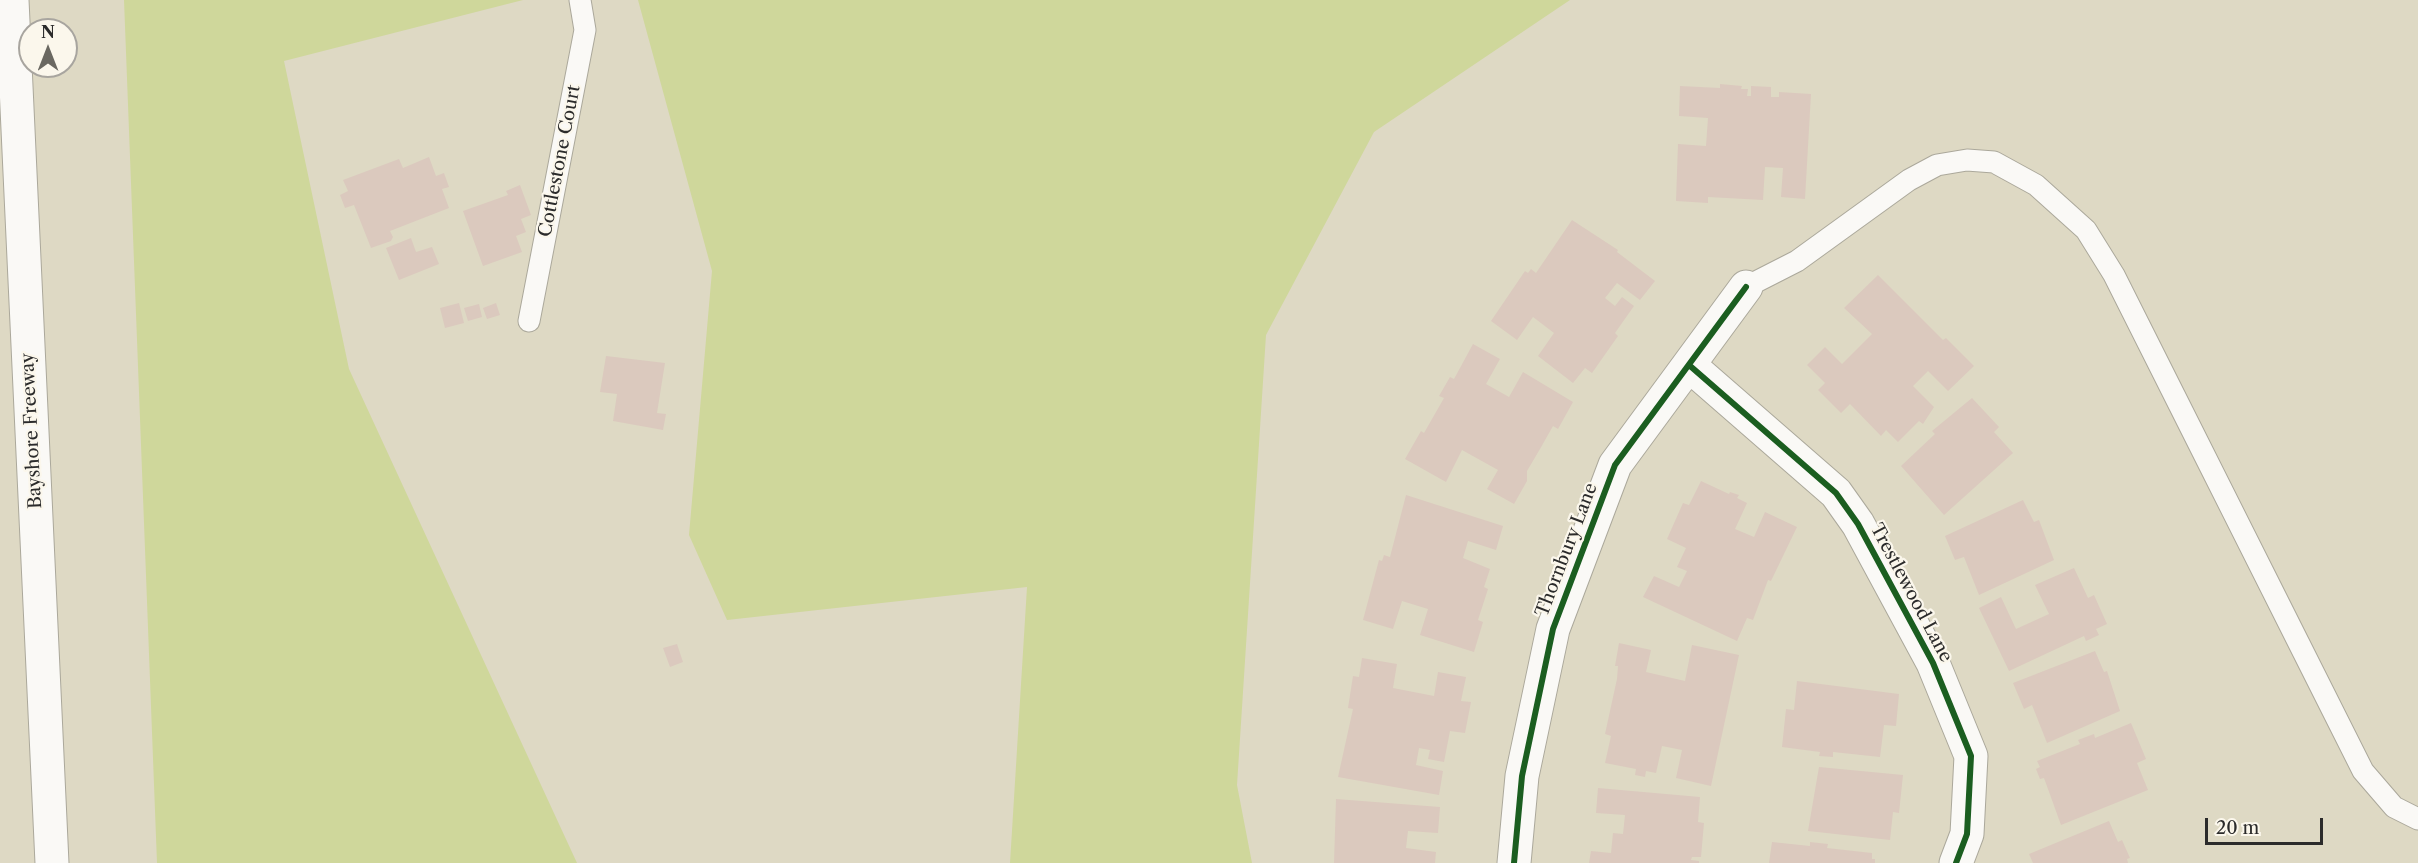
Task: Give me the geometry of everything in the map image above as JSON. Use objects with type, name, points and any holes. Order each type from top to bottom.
[{"type":"main road","name":"Bayshore Freeway","points":[[12,0],[52,863]]},
{"type":"main road","name":"Thornbury Lane","points":[[1514,863],[1522,776],[1553,629],[1615,465],[1746,287]]},
{"type":"main road","name":"Trestlewood Lane","points":[[1689,365],[1836,494],[1858,524],[1927,653],[1971,756],[1967,834],[1956,863]]},
{"type":"lane","name":"Cottlestone Court","points":[[529,321],[585,30],[580,0]]},
{"type":"lane","points":[[1746,287],[1797,261],[1908,180],[1937,165],[1967,160],[1994,162],[2036,185],[2086,230],[2114,275],[2363,771],[2394,807],[2418,819]]},
{"type":"green space","points":[[124,0],[523,0],[284,61],[349,369],[577,863],[157,863]]},
{"type":"green space","points":[[638,0],[1570,0],[1374,132],[1266,335],[1237,785],[1252,863],[1010,863],[1027,587],[727,620],[689,535],[712,271]]},
{"type":"building","points":[[1720,84],[1742,86],[1741,89],[1748,89],[1747,96],[1751,96],[1751,86],[1771,87],[1771,97],[1779,97],[1779,92],[1811,94],[1805,199],[1781,197],[1783,168],[1765,167],[1763,200],[1708,197],[1708,203],[1676,201],[1678,144],[1706,146],[1708,118],[1679,116],[1680,86],[1720,88]]},
{"type":"building","points":[[429,157],[436,176],[444,173],[449,187],[442,189],[449,208],[390,231],[393,237],[391,241],[371,248],[354,205],[345,208],[340,195],[348,191],[343,180],[399,159],[403,168]]},
{"type":"building","points":[[520,185],[531,215],[521,219],[526,232],[516,236],[522,252],[483,266],[463,211],[508,195],[506,191]]},
{"type":"building","points":[[1572,220],[1618,250],[1617,252],[1655,281],[1640,300],[1617,283],[1605,298],[1615,306],[1622,297],[1634,306],[1615,333],[1618,336],[1592,373],[1585,368],[1573,383],[1538,356],[1554,333],[1533,317],[1517,340],[1491,321],[1525,271],[1528,273],[1531,269],[1536,273]]},
{"type":"building","points":[[411,238],[416,252],[432,247],[439,264],[399,280],[386,248]]},
{"type":"building","points":[[1878,275],[1943,340],[1946,338],[1974,366],[1948,391],[1928,371],[1913,386],[1934,407],[1923,424],[1919,421],[1898,442],[1886,430],[1881,436],[1850,404],[1841,413],[1818,390],[1825,383],[1807,365],[1825,347],[1842,364],[1872,334],[1844,308]]},
{"type":"building","points":[[459,303],[464,323],[445,328],[440,308]]},
{"type":"building","points":[[496,303],[500,315],[487,319],[483,308]]},
{"type":"building","points":[[479,304],[482,317],[468,321],[464,308]]},
{"type":"building","points":[[1473,344],[1500,359],[1486,384],[1509,397],[1523,372],[1573,402],[1558,429],[1553,426],[1527,471],[1527,481],[1514,504],[1487,489],[1498,470],[1462,450],[1446,482],[1405,459],[1421,431],[1424,433],[1444,398],[1439,396],[1450,377],[1454,379]]},
{"type":"building","points":[[606,356],[665,363],[657,413],[666,414],[663,430],[613,421],[617,394],[600,392]]},
{"type":"building","points":[[1972,398],[1999,427],[1994,432],[2013,453],[1944,515],[1901,466],[1935,434],[1932,431]]},
{"type":"building","points":[[1701,481],[1729,494],[1730,492],[1739,495],[1737,498],[1747,503],[1735,529],[1754,537],[1765,512],[1797,527],[1771,581],[1768,580],[1753,620],[1747,618],[1737,641],[1643,597],[1654,576],[1679,587],[1687,571],[1677,567],[1686,548],[1667,539],[1683,503],[1689,505]]},
{"type":"building","points":[[1406,495],[1503,526],[1496,550],[1468,541],[1463,558],[1490,569],[1484,587],[1488,589],[1478,620],[1483,622],[1474,652],[1420,635],[1428,609],[1402,601],[1393,629],[1363,620],[1379,560],[1382,561],[1384,555],[1390,557]]},
{"type":"building","points":[[2023,500],[2034,522],[2039,520],[2054,560],[1979,595],[1964,557],[1955,560],[1945,536]]},
{"type":"building","points":[[2074,568],[2088,598],[2094,595],[2107,624],[2096,629],[2099,635],[2086,641],[2084,636],[2009,671],[1979,608],[2001,597],[2016,629],[2049,614],[2035,585]]},
{"type":"building","points":[[1619,643],[1651,650],[1646,672],[1685,681],[1692,645],[1739,655],[1711,786],[1676,778],[1682,750],[1662,746],[1656,773],[1646,771],[1645,777],[1635,775],[1636,769],[1605,763],[1611,736],[1605,734],[1617,679],[1618,666],[1615,666]]},
{"type":"building","points":[[677,644],[683,662],[670,667],[663,648]]},
{"type":"building","points":[[2095,651],[2104,672],[2107,671],[2120,711],[2047,743],[2032,705],[2024,709],[2013,683]]},
{"type":"building","points":[[1362,658],[1397,664],[1393,688],[1434,696],[1438,672],[1466,677],[1461,701],[1471,702],[1465,733],[1450,731],[1444,762],[1428,759],[1430,750],[1419,748],[1416,765],[1443,771],[1439,795],[1338,777],[1353,709],[1348,708],[1353,676],[1359,677]]},
{"type":"building","points":[[1797,681],[1899,694],[1896,726],[1884,725],[1880,757],[1833,752],[1833,757],[1819,756],[1820,752],[1782,747],[1786,709],[1794,710]]},
{"type":"building","points":[[2131,723],[2146,759],[2137,763],[2148,790],[2061,825],[2044,778],[2040,779],[2036,769],[2040,767],[2037,761],[2080,744],[2078,740],[2094,734],[2095,738]]},
{"type":"building","points":[[1819,767],[1903,775],[1899,813],[1893,812],[1890,840],[1808,831]]},
{"type":"building","points":[[1598,788],[1700,797],[1698,822],[1704,823],[1701,857],[1692,857],[1691,860],[1699,861],[1699,863],[1589,863],[1591,851],[1611,853],[1613,833],[1623,834],[1625,815],[1596,813]]},
{"type":"building","points":[[1336,799],[1440,807],[1438,833],[1408,831],[1406,848],[1436,852],[1435,863],[1334,863]]},
{"type":"building","points":[[2109,821],[2118,842],[2122,840],[2130,858],[2127,859],[2128,863],[2033,863],[2029,854]]},
{"type":"building","points":[[1772,842],[1810,846],[1810,842],[1828,844],[1827,848],[1872,853],[1875,863],[1769,863]]},
{"type":"cycle path","points":[[1514,863],[1522,776],[1553,629],[1615,465],[1746,287]]},
{"type":"cycle path","points":[[1689,365],[1836,493],[1858,524],[1933,663],[1971,756],[1967,834],[1956,863]]}]
